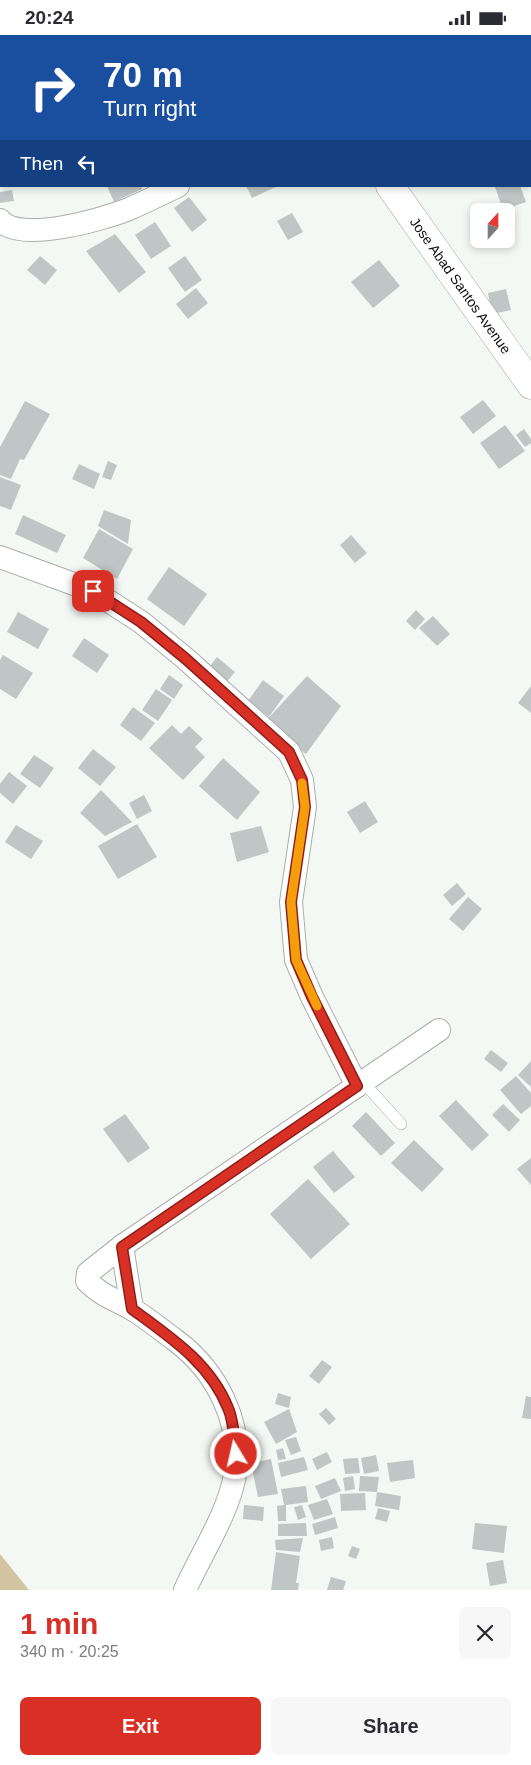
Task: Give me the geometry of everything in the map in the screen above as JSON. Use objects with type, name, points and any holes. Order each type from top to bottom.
[{"type":"highway","name":"Jose Abad Santos Avenue","points":[[391,187],[531,385]]},
{"type":"street","points":[[0,221],[15,229],[66,227],[127,209],[176,187]]},
{"type":"street","points":[[0,557],[93,591],[141,622],[186,659],[289,752],[302,780],[305,807],[291,902],[296,960],[312,997],[360,1084]]},
{"type":"street","points":[[185,1590],[224,1506],[235,1476],[236,1454],[229,1409],[213,1379],[184,1347],[132,1309],[96,1290],[88,1281],[88,1273],[93,1267],[439,1030]]},
{"type":"street","points":[[122,1247],[132,1309]]},
{"type":"lane","points":[[360,1084],[401,1124]]},
{"type":"shaded area","points":[[0,1554],[29,1590],[0,1590]]},
{"type":"building","points":[[107,187],[141,187],[142,189],[114,202]]},
{"type":"building","points":[[246,187],[276,187],[252,198]]},
{"type":"building","points":[[495,187],[520,187],[526,202],[515,206],[515,203],[501,203]]},
{"type":"building","points":[[12,190],[14,201],[0,203],[0,192]]},
{"type":"building","points":[[189,197],[207,220],[192,232],[174,208]]},
{"type":"building","points":[[292,213],[303,232],[288,240],[277,221]]},
{"type":"building","points":[[155,222],[171,246],[151,259],[135,235]]},
{"type":"building","points":[[115,234],[146,272],[119,293],[86,251]]},
{"type":"building","points":[[40,256],[57,270],[45,285],[27,270]]},
{"type":"building","points":[[185,256],[202,280],[185,292],[168,268]]},
{"type":"building","points":[[379,260],[400,286],[373,308],[351,282]]},
{"type":"building","points":[[196,288],[208,303],[188,319],[176,304]]},
{"type":"building","points":[[506,289],[511,310],[492,314],[488,293]]},
{"type":"building","points":[[483,400],[496,416],[473,434],[460,417]]},
{"type":"building","points":[[25,401],[50,414],[24,460],[20,459],[11,479],[0,475],[0,447]]},
{"type":"building","points":[[505,425],[525,451],[499,469],[480,443]]},
{"type":"building","points":[[524,429],[531,439],[531,443],[525,447],[516,435]]},
{"type":"building","points":[[108,461],[117,465],[111,480],[102,477]]},
{"type":"building","points":[[79,464],[100,474],[94,489],[72,479]]},
{"type":"building","points":[[0,477],[21,485],[11,510],[0,506]]},
{"type":"building","points":[[104,510],[131,520],[128,544],[98,526]]},
{"type":"building","points":[[23,515],[66,535],[57,553],[15,534]]},
{"type":"building","points":[[99,529],[133,549],[117,579],[83,558]]},
{"type":"building","points":[[351,535],[367,553],[355,563],[340,545]]},
{"type":"building","points":[[169,567],[207,594],[184,626],[147,599]]},
{"type":"building","points":[[416,610],[425,619],[415,630],[406,621]]},
{"type":"building","points":[[18,612],[49,629],[38,649],[7,632]]},
{"type":"building","points":[[433,616],[450,634],[437,646],[419,628]]},
{"type":"building","points":[[84,638],[109,655],[97,673],[72,656]]},
{"type":"building","points":[[3,655],[33,673],[16,699],[0,689],[0,660]]},
{"type":"building","points":[[217,657],[235,672],[224,685],[206,671]]},
{"type":"building","points":[[169,675],[183,685],[174,699],[160,689]]},
{"type":"building","points":[[307,676],[341,706],[306,754],[264,723]]},
{"type":"building","points":[[263,680],[284,696],[269,717],[248,701]]},
{"type":"building","points":[[531,686],[531,713],[518,703]]},
{"type":"building","points":[[156,689],[172,700],[158,721],[142,710]]},
{"type":"building","points":[[133,707],[155,723],[141,741],[120,725]]},
{"type":"building","points":[[172,725],[181,734],[189,726],[203,739],[195,747],[205,757],[183,780],[149,748]]},
{"type":"building","points":[[93,749],[116,767],[100,786],[78,768]]},
{"type":"building","points":[[34,755],[54,768],[40,788],[20,774]]},
{"type":"building","points":[[223,758],[260,792],[237,820],[199,786]]},
{"type":"building","points":[[9,772],[27,786],[13,804],[0,793],[0,784]]},
{"type":"building","points":[[101,790],[132,822],[105,836],[80,813]]},
{"type":"building","points":[[144,795],[152,811],[137,819],[129,803]]},
{"type":"building","points":[[365,801],[378,822],[360,833],[347,812]]},
{"type":"building","points":[[137,824],[157,857],[118,879],[98,846]]},
{"type":"building","points":[[16,825],[43,841],[31,859],[5,842]]},
{"type":"building","points":[[261,826],[269,852],[237,862],[230,833]]},
{"type":"building","points":[[457,883],[466,894],[452,906],[443,895]]},
{"type":"building","points":[[468,897],[482,909],[463,931],[449,919]]},
{"type":"building","points":[[491,1050],[508,1063],[501,1072],[484,1059]]},
{"type":"building","points":[[531,1061],[531,1087],[518,1075]]},
{"type":"building","points":[[516,1076],[531,1093],[531,1106],[521,1114],[500,1090]]},
{"type":"building","points":[[456,1100],[489,1135],[472,1151],[439,1116]]},
{"type":"building","points":[[503,1104],[520,1120],[509,1132],[492,1115]]},
{"type":"building","points":[[366,1112],[395,1143],[381,1156],[352,1126]]},
{"type":"building","points":[[125,1114],[150,1148],[128,1163],[103,1129]]},
{"type":"building","points":[[414,1140],[444,1169],[422,1192],[391,1163]]},
{"type":"building","points":[[333,1151],[355,1177],[334,1193],[313,1167]]},
{"type":"building","points":[[531,1158],[531,1185],[517,1169]]},
{"type":"building","points":[[308,1179],[350,1224],[311,1259],[270,1214]]},
{"type":"building","points":[[322,1360],[332,1367],[319,1384],[309,1376]]},
{"type":"building","points":[[278,1393],[291,1397],[289,1408],[275,1404]]},
{"type":"building","points":[[526,1396],[531,1397],[531,1419],[522,1418]]},
{"type":"building","points":[[326,1408],[336,1419],[329,1425],[319,1414]]},
{"type":"building","points":[[289,1409],[297,1432],[276,1444],[264,1422]]},
{"type":"building","points":[[296,1437],[301,1451],[291,1455],[285,1440]]},
{"type":"building","points":[[283,1448],[286,1459],[278,1460],[276,1450]]},
{"type":"building","points":[[327,1452],[332,1462],[317,1470],[312,1459]]},
{"type":"building","points":[[376,1455],[379,1471],[364,1474],[361,1458]]},
{"type":"building","points":[[304,1457],[308,1470],[281,1477],[278,1463]]},
{"type":"building","points":[[358,1458],[360,1473],[345,1474],[343,1459]]},
{"type":"building","points":[[271,1459],[278,1494],[258,1497],[251,1463]]},
{"type":"building","points":[[413,1460],[415,1478],[390,1482],[387,1463]]},
{"type":"building","points":[[353,1476],[355,1489],[345,1491],[343,1478]]},
{"type":"building","points":[[360,1476],[379,1477],[377,1492],[359,1491]]},
{"type":"building","points":[[335,1478],[341,1491],[321,1499],[315,1486]]},
{"type":"building","points":[[306,1486],[308,1502],[286,1505],[286,1521],[278,1521],[277,1506],[284,1505],[281,1489]]},
{"type":"building","points":[[377,1492],[401,1496],[399,1510],[375,1506]]},
{"type":"building","points":[[365,1493],[366,1510],[341,1511],[340,1494]]},
{"type":"building","points":[[327,1499],[333,1514],[314,1520],[308,1505]]},
{"type":"building","points":[[244,1505],[264,1507],[263,1521],[243,1519]]},
{"type":"building","points":[[302,1505],[306,1517],[298,1520],[294,1507]]},
{"type":"building","points":[[378,1508],[390,1511],[387,1522],[375,1519]]},
{"type":"building","points":[[335,1517],[338,1528],[315,1535],[312,1524]]},
{"type":"building","points":[[306,1523],[307,1536],[278,1536],[278,1524]]},
{"type":"building","points":[[475,1523],[507,1526],[504,1553],[472,1549]]},
{"type":"building","points":[[332,1537],[334,1548],[321,1551],[319,1540]]},
{"type":"building","points":[[303,1538],[300,1552],[276,1550],[275,1540]]},
{"type":"building","points":[[352,1546],[360,1549],[356,1559],[348,1556]]},
{"type":"building","points":[[276,1552],[300,1556],[296,1583],[299,1583],[298,1590],[271,1590]]},
{"type":"building","points":[[503,1560],[507,1583],[490,1586],[486,1563]]},
{"type":"building","points":[[331,1577],[346,1581],[343,1590],[327,1590]]},
{"type":"slow traffic","points":[[302,783],[305,807],[291,902],[296,960],[317,1006]]},
{"type":"route","points":[[93,591],[141,622],[186,659],[289,752],[302,780],[305,807],[291,902],[296,960],[312,997],[357,1086],[122,1247],[132,1309],[184,1347],[213,1379],[229,1409],[236,1454]]}]
